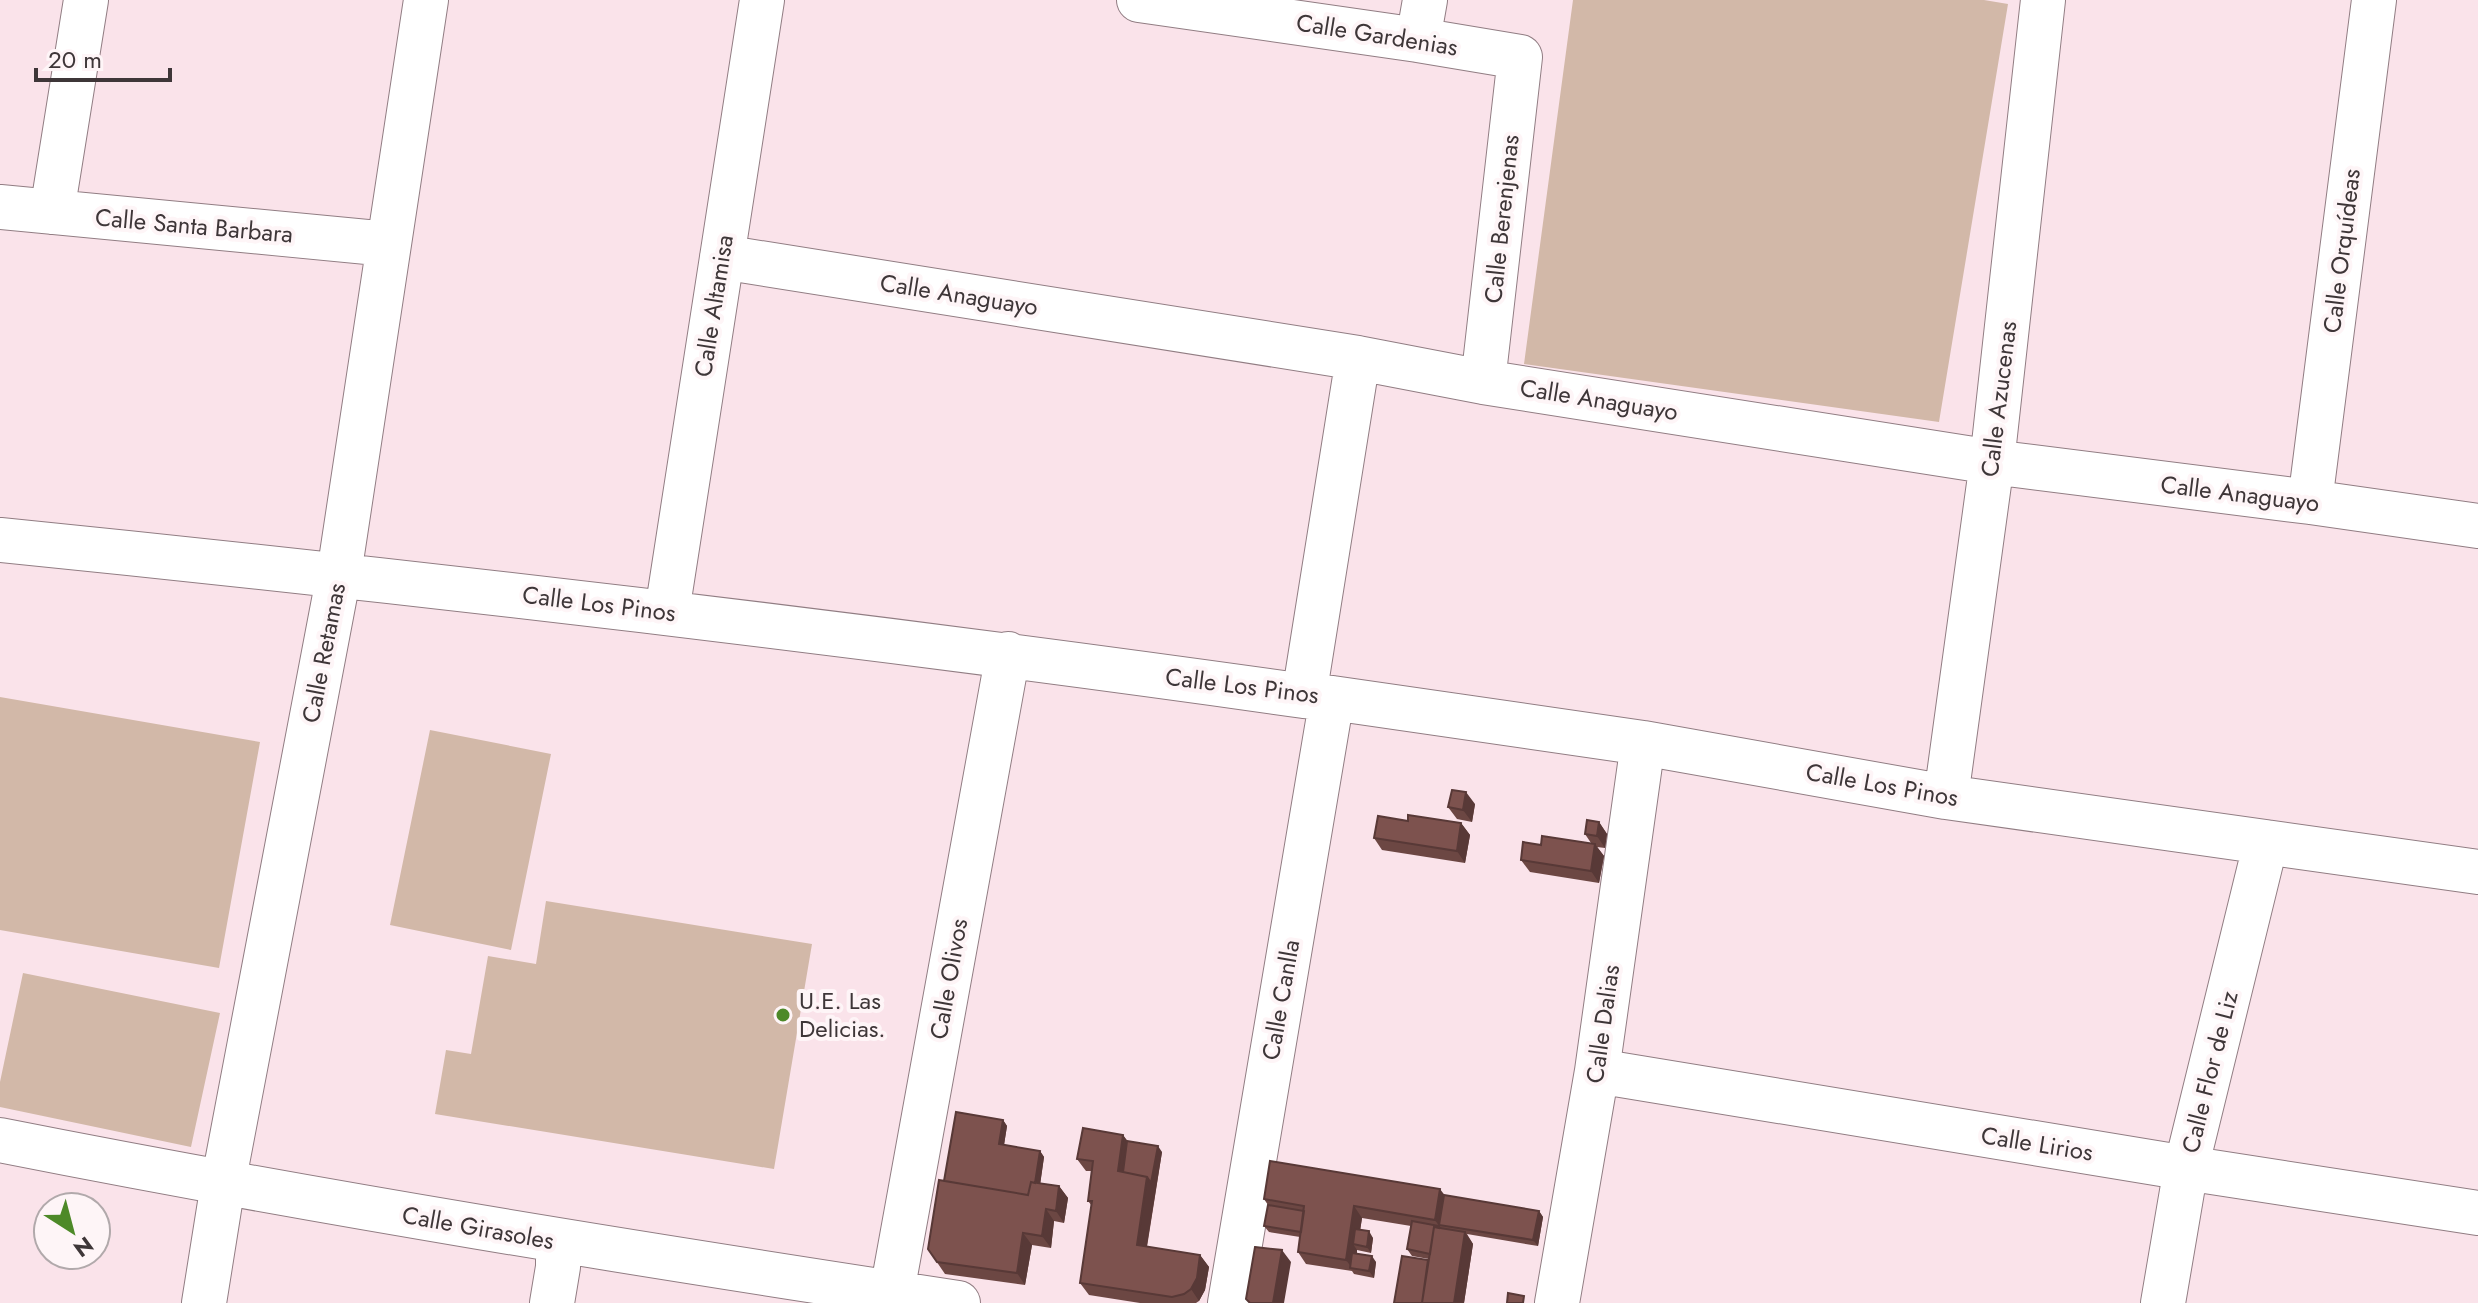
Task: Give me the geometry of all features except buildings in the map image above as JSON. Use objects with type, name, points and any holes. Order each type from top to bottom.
[{"type":"street","points":[[52,212],[86,0]]},
{"type":"street","name":"Calle Retamas","points":[[204,1303],[223,1184],[339,574],[426,0]]},
{"type":"street","name":"Calle Altamisa","points":[[667,612],[762,0]]},
{"type":"street","name":"Calle Gardenias","points":[[1139,0],[1421,20],[1520,57]]},
{"type":"street","name":"Calle Azucenas","points":[[1946,797],[1992,462],[2043,0]]},
{"type":"street","name":"Calle Orquídeas","points":[[2310,502],[2374,0]]},
{"type":"street","name":"Calle Berenjenas","points":[[1483,382],[1520,57]]},
{"type":"street","name":"Calle Santa Barbara","points":[[0,207],[388,244]]},
{"type":"street","name":"Calle Anaguayo","points":[[722,257],[1992,462],[2478,526]]},
{"type":"street","name":"Calle Canlla","points":[[1230,1303],[1318,697],[1358,358]]},
{"type":"street","name":"Calle Los Pinos","points":[[0,540],[339,574],[1008,654],[1643,743],[1946,797],[2478,872]]},
{"type":"street","name":"Calle Olivos","points":[[891,1298],[1008,654]]},
{"type":"street","name":"Calle Dalias","points":[[1557,1303],[1597,1071],[1643,743]]},
{"type":"street","name":"Calle Flor de Liz","points":[[2163,1303],[2186,1168],[2266,842]]},
{"type":"street","name":"Calle Lirios","points":[[1597,1071],[2478,1213]]},
{"type":"street","name":"Calle Girasoles","points":[[0,1140],[223,1184],[558,1242],[891,1298],[958,1303]]},
{"type":"street","points":[[552,1303],[558,1267],[558,1242]]},
{"type":"shaded area","points":[[1573,0],[1984,0],[2008,4],[1939,422],[1524,364]]},
{"type":"shaded area","points":[[0,697],[260,742],[219,968],[0,930]]},
{"type":"shaded area","points":[[430,730],[551,754],[511,950],[390,925]]},
{"type":"shaded area","points":[[546,901],[812,944],[774,1169],[435,1114],[446,1050],[471,1054],[488,956],[536,964]]},
{"type":"shaded area","points":[[23,973],[220,1013],[191,1147],[0,1107],[0,1082]]},
{"type":"place","name":"U.E. Las Delicias.","points":[[783,1015]]}]
